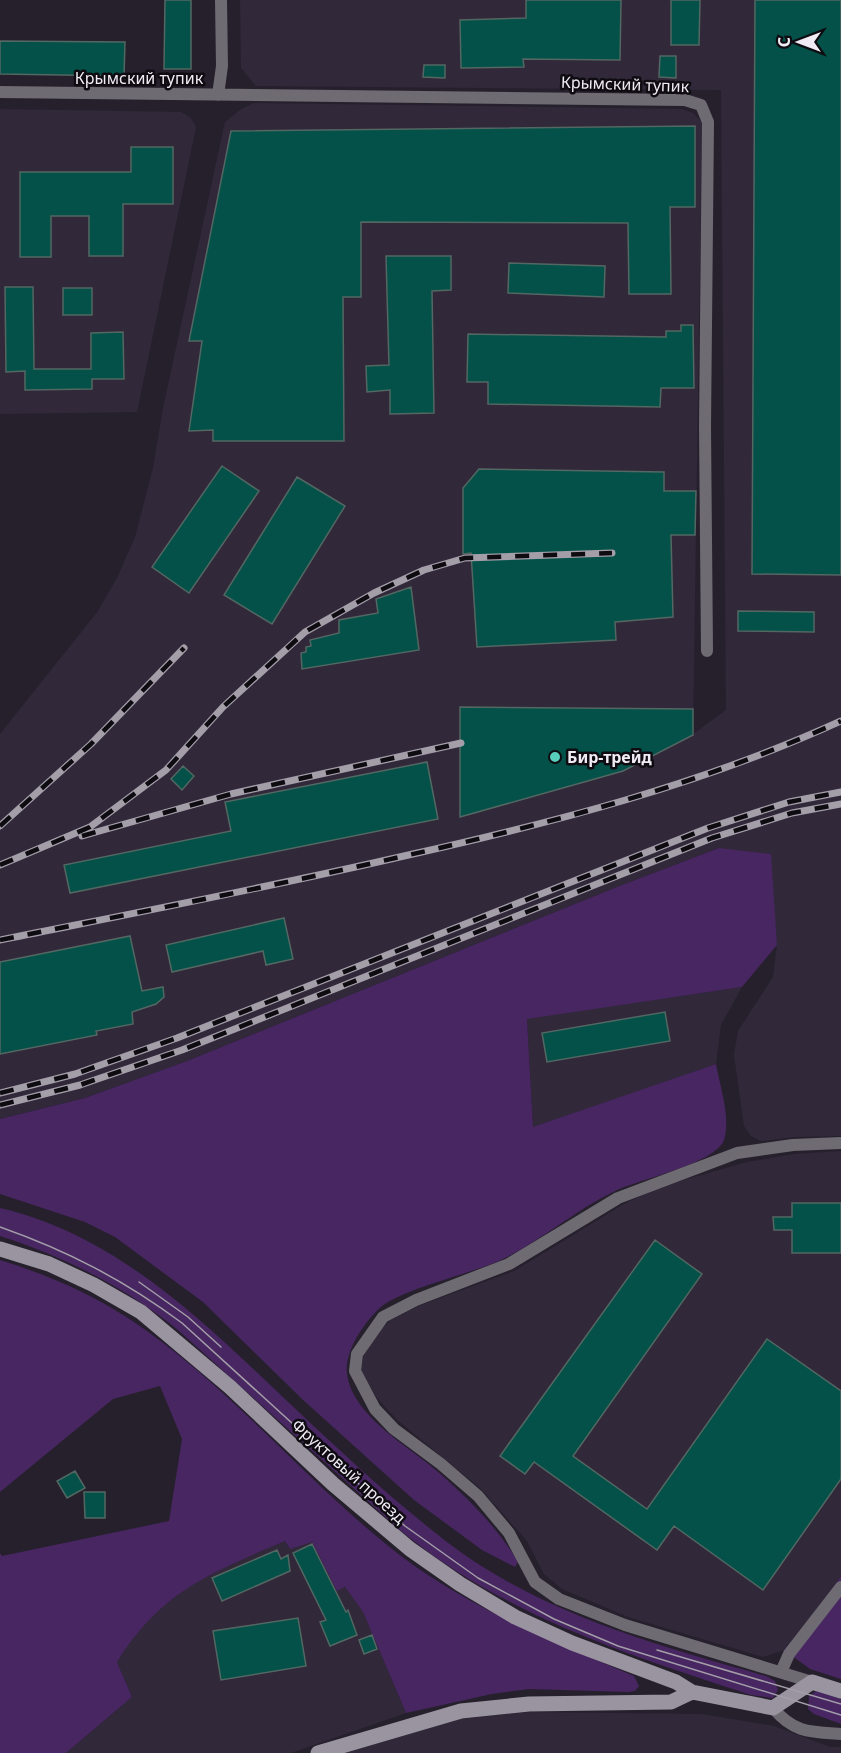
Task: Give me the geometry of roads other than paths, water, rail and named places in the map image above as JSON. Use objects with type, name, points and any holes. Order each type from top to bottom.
[{"type":"street","points":[[218,94],[222,66],[221,0]]},
{"type":"street","name":"Крымский тупик","points":[[0,92],[685,100],[701,105],[708,122],[705,427],[707,651]]},
{"type":"street","points":[[841,1143],[793,1145],[737,1153],[618,1198],[509,1264],[416,1300],[383,1317],[357,1354],[355,1371],[375,1409],[394,1429],[441,1464],[478,1496],[509,1533],[535,1582],[559,1599],[625,1625],[841,1690]]},
{"type":"street","name":"Фруктовый проезд","points":[[0,1249],[49,1264],[94,1285],[141,1312],[230,1387],[341,1491],[410,1549],[460,1584],[515,1617],[572,1643],[676,1682],[692,1692],[772,1708]]},
{"type":"street","points":[[781,1672],[789,1654],[841,1587]]},
{"type":"street","points":[[812,1682],[772,1708],[786,1724],[811,1732],[841,1734]]},
{"type":"street","points":[[318,1753],[461,1711],[529,1704],[671,1702],[692,1692]]},
{"type":"tram line","points":[[0,1227],[49,1246],[95,1268],[139,1293],[182,1323],[405,1526],[478,1578],[554,1619],[618,1646],[841,1715]]},
{"type":"tram line","points":[[139,1282],[188,1317],[221,1347]]},
{"type":"tram line","points":[[657,1650],[841,1704]]},
{"type":"railway","points":[[0,865],[90,827],[166,770],[223,707],[305,632],[374,593],[424,570],[465,558],[612,553]]},
{"type":"railway","points":[[0,826],[91,744],[184,648]]},
{"type":"railway","points":[[0,940],[202,900],[515,830],[681,783],[789,744],[841,721]]},
{"type":"railway","points":[[82,836],[231,794],[461,743]]},
{"type":"railway","points":[[0,1093],[75,1074],[177,1038],[708,828],[789,802],[841,792]]},
{"type":"railway","points":[[0,1105],[80,1085],[182,1050],[712,838],[792,813],[841,804]]},
{"type":"place","name":"Бир-трейд","points":[[555,757]]}]
